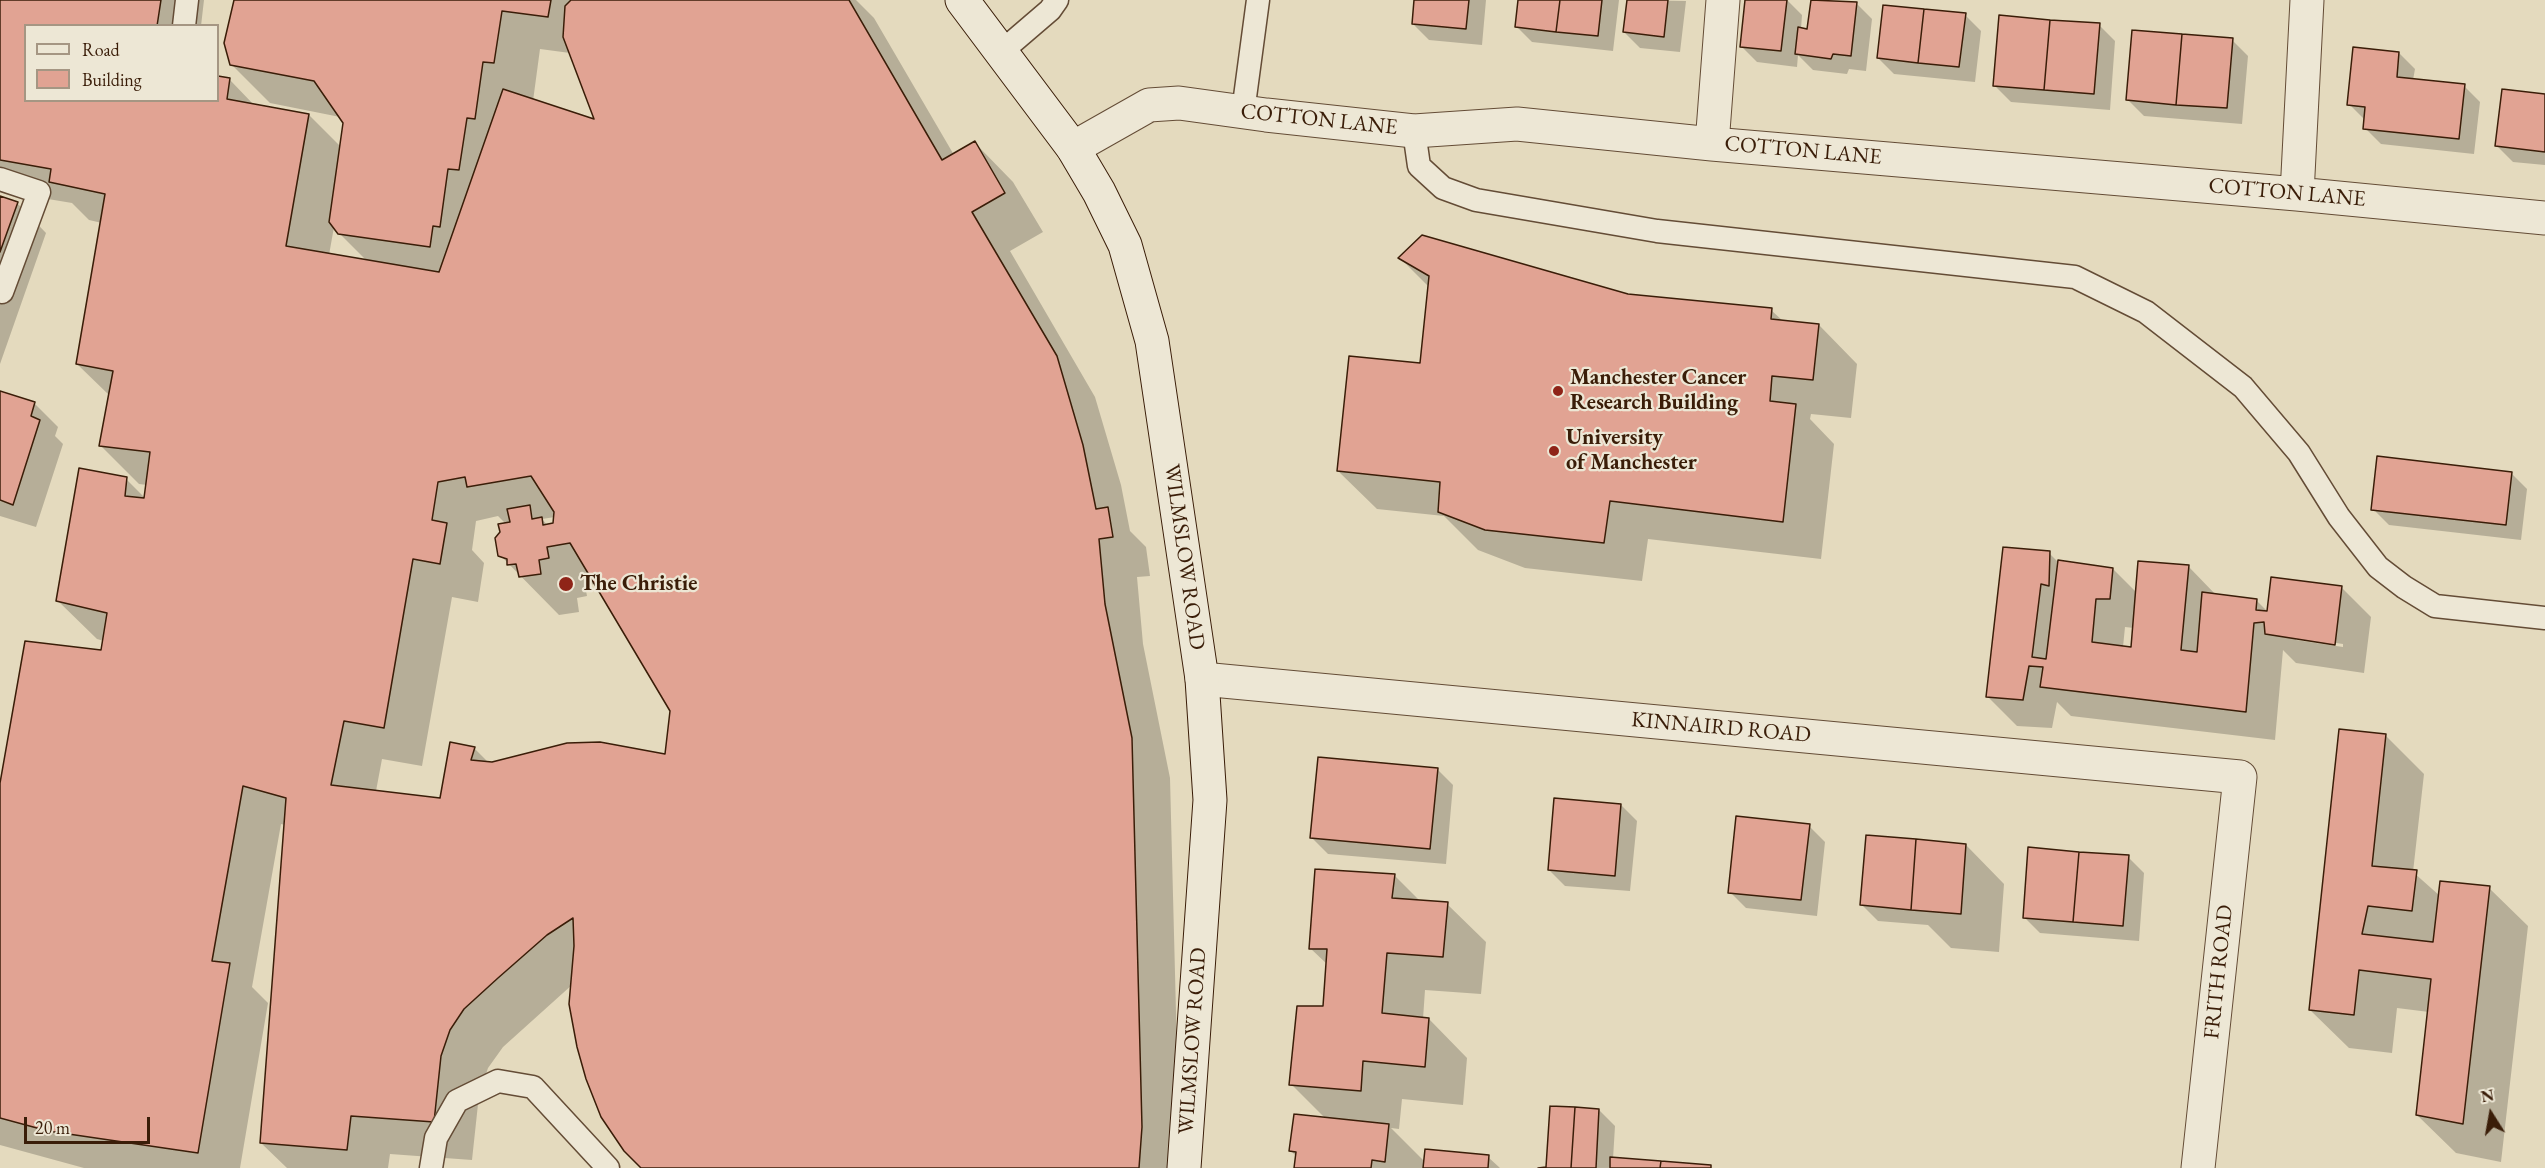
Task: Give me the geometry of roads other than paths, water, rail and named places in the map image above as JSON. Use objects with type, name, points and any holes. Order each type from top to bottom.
[{"type":"street","name":"WILMSLOW ROAD","points":[[962,0],[1073,148],[1099,192],[1125,245],[1152,341],[1202,679],[1210,800],[1184,1168]]},
{"type":"street","points":[[1712,144],[1723,0]]},
{"type":"street","points":[[2296,194],[2307,0]]},
{"type":"street","name":"COTTON LANE","points":[[1073,148],[1149,105],[1179,103],[1414,130],[1518,124],[1712,144],[2296,194],[2545,218]]},
{"type":"street","name":"KINNAIRD ROAD","points":[[1202,679],[2241,777]]},
{"type":"street","name":"FRITH ROAD","points":[[2198,1168],[2241,777]]},
{"type":"lane","points":[[184,24],[187,0]]},
{"type":"lane","points":[[1001,52],[1050,10],[1057,0]]},
{"type":"lane","points":[[1243,112],[1258,0]]},
{"type":"lane","points":[[1414,130],[1419,166],[1443,188],[1476,200],[1657,231],[2075,277],[2146,312],[2243,387],[2299,453],[2345,526],[2378,567],[2404,587],[2435,606],[2545,618]]},
{"type":"lane","points":[[0,178],[39,192],[2,292]]},
{"type":"lane","points":[[431,1168],[436,1138],[457,1101],[498,1081],[532,1087],[608,1168]]},
{"type":"place","name":"Manchester Cancer Research Building","points":[[1558,391]]},
{"type":"place","name":"University of Manchester","points":[[1554,451]]},
{"type":"place","name":"The Christie","points":[[566,584]]}]
